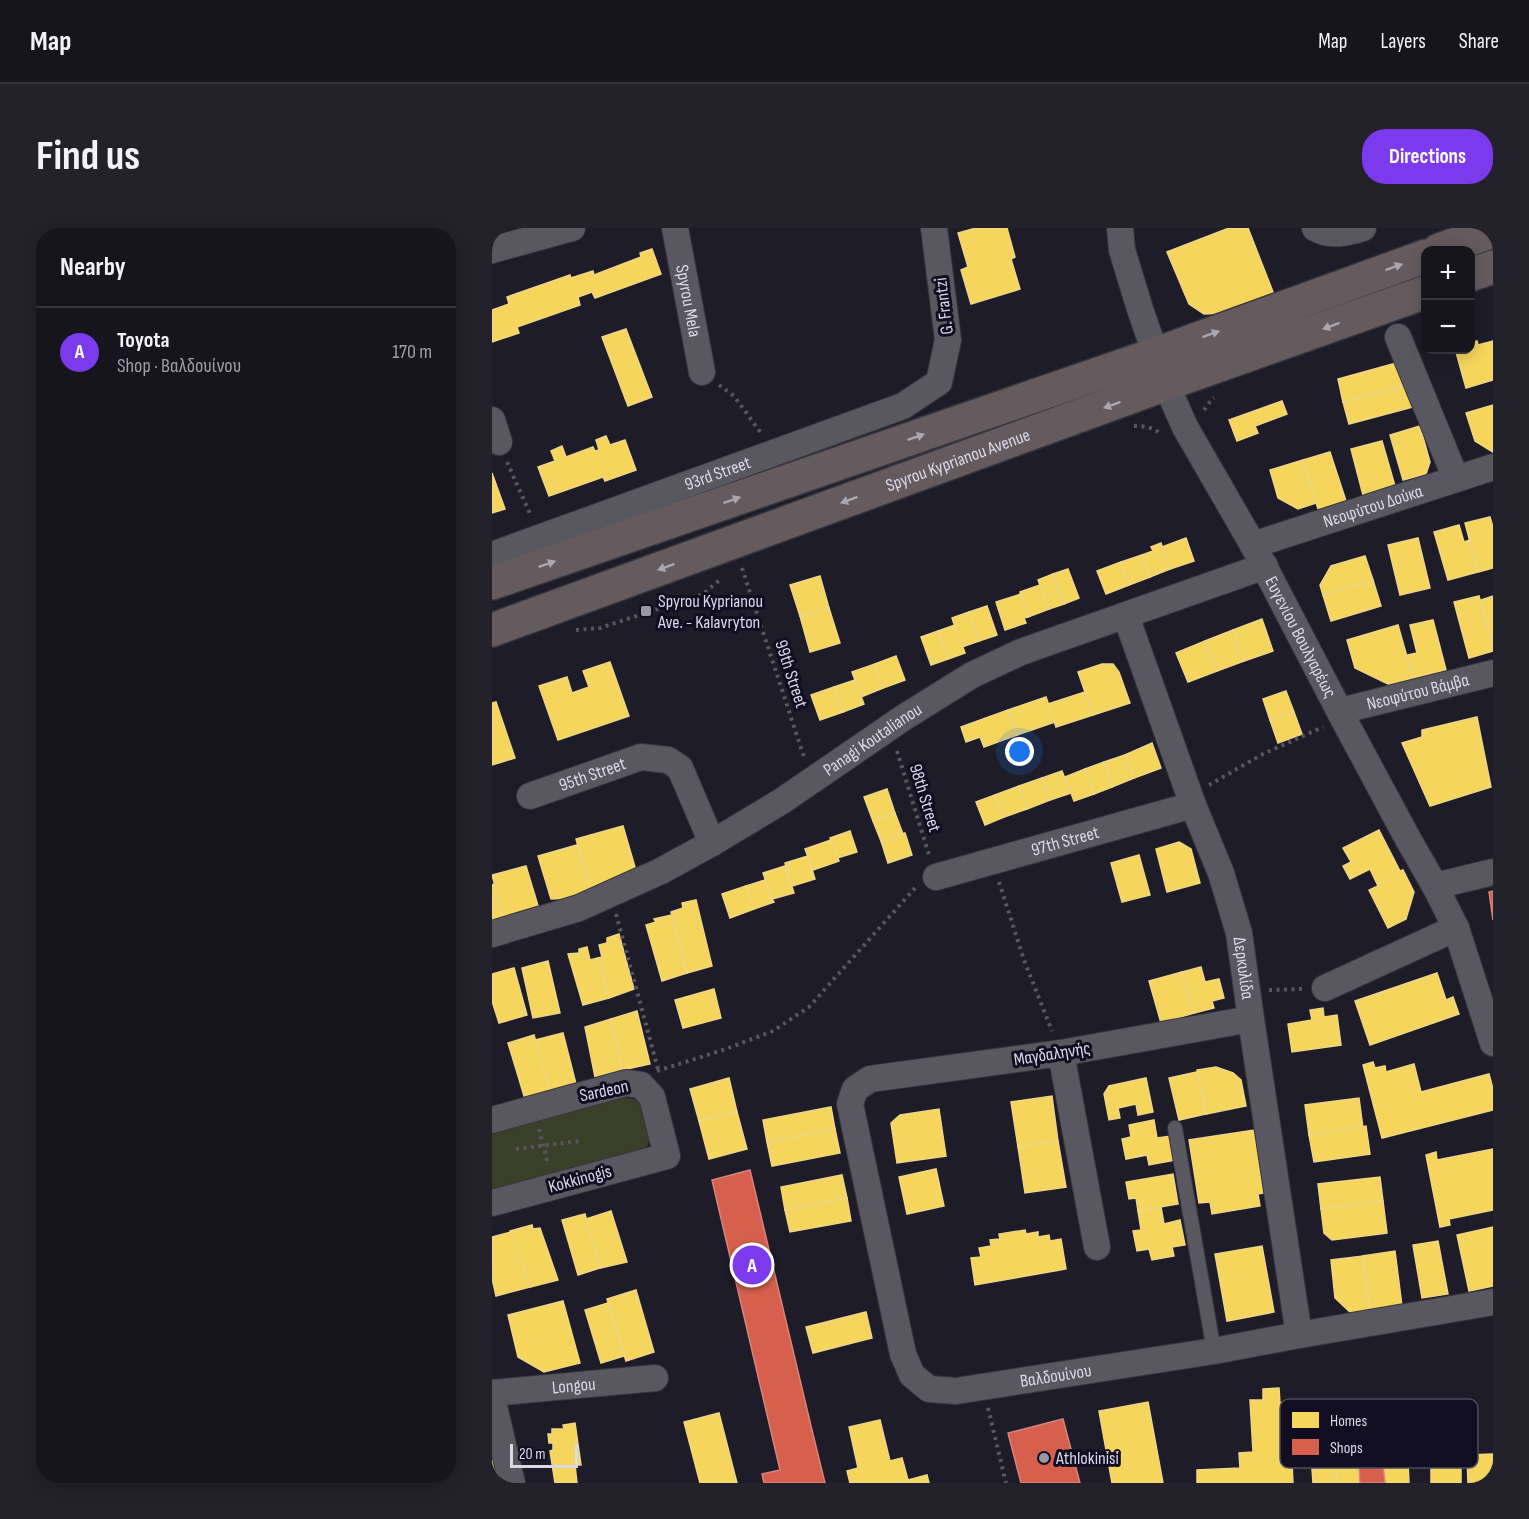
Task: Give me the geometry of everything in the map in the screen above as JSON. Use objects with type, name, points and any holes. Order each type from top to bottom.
[{"type":"main road","points":[[1450,246],[1493,231]]},
{"type":"main road","name":"Spyrou Kyprianou Avenue","points":[[492,583],[1156,354],[1421,257]]},
{"type":"main road","points":[[1475,273],[1493,267]]},
{"type":"main road","name":"Spyrou Kyprianou Avenue","points":[[492,630],[1421,293]]},
{"type":"street","points":[[492,250],[572,228]]},
{"type":"street","name":"Spyrou Mela","points":[[675,228],[702,372]]},
{"type":"street","name":"G. Frantzi","points":[[934,228],[948,340],[939,382]]},
{"type":"street","name":"Ευγενίου Βουλγαρέως","points":[[1120,228],[1122,250],[1166,384],[1185,427],[1259,556],[1435,886],[1456,928],[1493,1043]]},
{"type":"street","points":[[1315,228],[1322,232],[1348,234],[1363,228]]},
{"type":"street","points":[[1398,337],[1456,479]]},
{"type":"street","name":"93rd Street","points":[[492,555],[903,406],[939,382]]},
{"type":"street","name":"Νεοφύτου Δούκα","points":[[1259,556],[1456,479],[1493,467]]},
{"type":"street","name":"Panagi Koutalianou","points":[[492,934],[579,908],[661,871],[782,801],[889,727],[972,675],[1021,652],[1126,616],[1259,556]]},
{"type":"street","name":"Δερκυλίδα","points":[[1126,616],[1192,800],[1221,873],[1239,933],[1299,1335]]},
{"type":"street","name":"Νεοφύτου Βάμβα","points":[[1342,715],[1493,673]]},
{"type":"street","name":"95th Street","points":[[530,796],[641,757],[668,760],[680,768],[712,843]]},
{"type":"street","name":"97th Street","points":[[936,877],[1192,800]]},
{"type":"street","points":[[1435,886],[1493,872]]},
{"type":"street","points":[[1325,988],[1456,928]]},
{"type":"street","name":"Μαγδαληνής","points":[[855,1089],[870,1079],[1061,1053],[1251,1019]]},
{"type":"street","points":[[1061,1053],[1097,1247]]},
{"type":"street","name":"Sardeon","points":[[492,1120],[650,1077],[652,1097],[667,1156]]},
{"type":"street","name":"Βαλδουίνου","points":[[855,1089],[850,1104],[903,1354],[912,1375],[929,1389],[956,1391],[983,1387],[1214,1351],[1493,1302]]},
{"type":"street","name":"Kokkinogis","points":[[492,1203],[667,1156]]},
{"type":"street","name":"Longou","points":[[492,1393],[655,1378]]},
{"type":"street","points":[[492,1398],[512,1483]]},
{"type":"lane","points":[[1175,1128],[1214,1351]]},
{"type":"path","points":[[702,372],[734,396],[777,452]]},
{"type":"path","points":[[1202,419],[1204,409],[1212,399],[1219,396]]},
{"type":"path","points":[[1127,428],[1147,427],[1158,432],[1162,437]]},
{"type":"path","points":[[495,431],[540,538]]},
{"type":"path","name":"99th Street","points":[[733,543],[811,781]]},
{"type":"path","points":[[1192,800],[1263,754],[1342,715]]},
{"type":"path","name":"98th Street","points":[[889,727],[936,877]]},
{"type":"path","points":[[993,861],[1024,960],[1061,1053]]},
{"type":"path","points":[[610,893],[650,1077],[773,1031],[809,1007],[918,884],[936,877]]},
{"type":"path","points":[[1247,991],[1325,988]]},
{"type":"path","points":[[538,1125],[553,1186]]},
{"type":"path","points":[[516,1149],[580,1141]]},
{"type":"path","points":[[983,1387],[1006,1483]]},
{"type":"green space","points":[[620,1097],[642,1103],[650,1131],[646,1149],[492,1192],[492,1132]]},
{"type":"building: Homes","points":[[976,228],[1007,228],[1015,257],[1011,259],[1020,289],[971,304],[961,270],[968,267],[958,233]]},
{"type":"building: Homes","points":[[1229,228],[1248,228],[1275,297],[1227,313],[1204,314],[1189,304],[1167,252]]},
{"type":"building: Homes","points":[[652,249],[661,274],[595,298],[592,292],[578,297],[580,305],[517,327],[519,333],[492,342],[492,310],[509,304],[507,297],[570,275],[571,278],[593,271],[594,275],[641,257],[640,253]]},
{"type":"building: Homes","points":[[626,329],[652,397],[628,406],[602,337]]},
{"type":"building: Homes","points":[[1477,341],[1478,345],[1493,341],[1493,380],[1466,388],[1457,354],[1475,354],[1475,342]]},
{"type":"building: Homes","points":[[1400,362],[1407,385],[1343,402],[1338,379]]},
{"type":"building: Homes","points":[[1407,385],[1413,407],[1349,424],[1343,402]]},
{"type":"building: Homes","points":[[1282,401],[1287,414],[1255,426],[1258,433],[1237,441],[1229,420]]},
{"type":"building: Homes","points":[[1493,405],[1493,452],[1475,441],[1466,413]]},
{"type":"building: Homes","points":[[1420,426],[1430,462],[1426,474],[1403,480],[1390,435]]},
{"type":"building: Homes","points":[[606,436],[610,445],[625,440],[636,470],[605,481],[603,477],[549,496],[538,467],[555,461],[551,451],[562,446],[566,457],[593,447],[595,451],[599,450],[596,440]]},
{"type":"building: Homes","points":[[1382,441],[1395,486],[1363,495],[1351,449]]},
{"type":"building: Homes","points":[[1330,452],[1347,504],[1319,512],[1303,460]]},
{"type":"building: Homes","points":[[1303,460],[1316,503],[1298,509],[1278,498],[1270,470]]},
{"type":"building: Homes","points":[[492,473],[505,509],[492,513]]},
{"type":"building: Homes","points":[[1490,517],[1493,527],[1493,568],[1478,572],[1465,523]]},
{"type":"building: Homes","points":[[1459,525],[1464,542],[1470,540],[1478,572],[1448,580],[1434,532]]},
{"type":"building: Homes","points":[[1186,538],[1194,561],[1170,569],[1162,547]]},
{"type":"building: Homes","points":[[1418,538],[1430,588],[1400,595],[1388,545]]},
{"type":"building: Homes","points":[[1161,543],[1170,569],[1150,577],[1142,555],[1153,551],[1151,547]]},
{"type":"building: Homes","points":[[1142,555],[1150,577],[1129,585],[1121,562]]},
{"type":"building: Homes","points":[[1365,556],[1373,580],[1323,595],[1320,585],[1331,566]]},
{"type":"building: Homes","points":[[1121,562],[1129,585],[1106,594],[1097,571]]},
{"type":"building: Homes","points":[[1068,569],[1079,598],[1064,604],[1053,574]]},
{"type":"building: Homes","points":[[1053,574],[1064,604],[1049,609],[1038,580]]},
{"type":"building: Homes","points":[[820,576],[829,608],[800,616],[790,585]]},
{"type":"building: Homes","points":[[1373,580],[1381,606],[1331,621],[1323,595]]},
{"type":"building: Homes","points":[[1040,585],[1049,609],[1028,617],[1020,592]]},
{"type":"building: Homes","points":[[1021,594],[1028,617],[1024,618],[1026,623],[1005,630],[996,602]]},
{"type":"building: Homes","points":[[1479,596],[1493,651],[1469,658],[1454,602]]},
{"type":"building: Homes","points":[[1493,596],[1493,647],[1481,600]]},
{"type":"building: Homes","points":[[987,606],[997,635],[979,641],[969,612]]},
{"type":"building: Homes","points":[[829,608],[840,643],[810,652],[800,616]]},
{"type":"building: Homes","points":[[969,612],[979,641],[962,647],[952,618]]},
{"type":"building: Homes","points":[[1262,619],[1273,651],[1244,661],[1233,630]]},
{"type":"building: Homes","points":[[1433,620],[1446,670],[1413,678],[1407,655],[1417,653],[1410,625]]},
{"type":"building: Homes","points":[[955,625],[965,653],[948,659],[938,631]]},
{"type":"building: Homes","points":[[1398,625],[1413,678],[1390,685],[1355,668],[1347,640]]},
{"type":"building: Homes","points":[[1233,630],[1244,661],[1217,671],[1205,641]]},
{"type":"building: Homes","points":[[938,631],[948,659],[931,665],[921,637]]},
{"type":"building: Homes","points":[[1205,641],[1217,671],[1188,682],[1176,653]]},
{"type":"building: Homes","points":[[896,656],[905,680],[883,688],[875,664]]},
{"type":"building: Homes","points":[[610,662],[629,716],[558,740],[539,686],[567,677],[572,693],[589,687],[583,671]]},
{"type":"building: Homes","points":[[875,664],[883,688],[861,697],[852,672]]},
{"type":"building: Homes","points":[[1102,664],[1113,664],[1119,672],[1130,703],[1093,715],[1078,672]]},
{"type":"building: Homes","points":[[855,680],[864,704],[843,712],[834,687]]},
{"type":"building: Homes","points":[[834,687],[843,712],[820,720],[811,695]]},
{"type":"building: Homes","points":[[1286,691],[1294,712],[1270,720],[1263,699]]},
{"type":"building: Homes","points":[[1085,692],[1093,715],[1056,727],[1048,704]]},
{"type":"building: Homes","points":[[1046,697],[1055,722],[1017,735],[1008,710]]},
{"type":"building: Homes","points":[[496,702],[515,758],[492,765],[492,703]]},
{"type":"building: Homes","points":[[1008,710],[1017,735],[984,747],[980,737],[966,742],[961,727]]},
{"type":"building: Homes","points":[[1294,712],[1302,734],[1278,743],[1270,720]]},
{"type":"building: Homes","points":[[1477,717],[1491,787],[1430,806],[1402,743],[1422,737],[1422,730]]},
{"type":"building: Homes","points":[[1152,743],[1161,768],[1134,778],[1125,755]]},
{"type":"building: Homes","points":[[1125,755],[1134,778],[1112,787],[1104,762]]},
{"type":"building: Homes","points":[[1104,762],[1112,787],[1094,794],[1085,769]]},
{"type":"building: Homes","points":[[1085,769],[1094,794],[1074,801],[1065,777]]},
{"type":"building: Homes","points":[[1062,771],[1071,793],[1050,800],[1042,778]]},
{"type":"building: Homes","points":[[1042,778],[1050,800],[1027,809],[1019,786]]},
{"type":"building: Homes","points":[[1019,786],[1027,809],[1004,817],[995,795]]},
{"type":"building: Homes","points":[[887,789],[895,813],[873,821],[864,797]]},
{"type":"building: Homes","points":[[995,795],[1004,817],[985,825],[976,802]]},
{"type":"building: Homes","points":[[895,813],[903,834],[881,841],[873,821]]},
{"type":"building: Homes","points":[[623,826],[637,874],[590,887],[576,839]]},
{"type":"building: Homes","points":[[1379,830],[1400,871],[1403,870],[1414,892],[1406,919],[1388,928],[1369,890],[1378,886],[1370,869],[1350,879],[1343,866],[1351,862],[1343,848]]},
{"type":"building: Homes","points":[[850,831],[857,852],[837,858],[830,838]]},
{"type":"building: Homes","points":[[905,833],[912,855],[888,863],[881,841]]},
{"type":"building: Homes","points":[[831,840],[839,861],[813,870],[805,849]]},
{"type":"building: Homes","points":[[1179,842],[1191,849],[1200,883],[1167,892],[1156,849]]},
{"type":"building: Homes","points":[[577,845],[590,887],[573,898],[551,899],[538,856]]},
{"type":"building: Homes","points":[[1139,855],[1150,895],[1122,902],[1111,863]]},
{"type":"building: Homes","points":[[808,856],[815,879],[792,886],[785,863]]},
{"type":"building: Homes","points":[[526,866],[539,909],[504,919],[492,875]]},
{"type":"building: Homes","points":[[785,866],[794,893],[772,899],[763,873]]},
{"type":"building: Homes","points":[[765,880],[774,902],[754,909],[746,886]]},
{"type":"building: Homes","points":[[494,884],[504,919],[492,922],[492,885]]},
{"type":"building: Homes","points":[[746,886],[754,909],[730,918],[722,894]]},
{"type":"building: Homes","points":[[696,900],[712,966],[687,973],[671,912],[683,908],[682,903]]},
{"type":"building: Homes","points":[[672,915],[687,973],[662,981],[646,925],[656,922],[654,919]]},
{"type":"building: Homes","points":[[619,934],[634,989],[609,998],[598,958],[602,957],[599,945],[607,943],[607,938]]},
{"type":"building: Homes","points":[[587,947],[590,960],[598,958],[609,998],[583,1005],[568,954],[579,953],[579,949]]},
{"type":"building: Homes","points":[[548,961],[560,1013],[533,1018],[522,968]]},
{"type":"building: Homes","points":[[1201,967],[1205,982],[1219,979],[1224,998],[1212,1001],[1214,1008],[1194,1013],[1182,972]]},
{"type":"building: Homes","points":[[514,968],[527,1015],[499,1023],[492,1001],[492,974]]},
{"type":"building: Homes","points":[[1182,972],[1194,1013],[1161,1023],[1149,981]]},
{"type":"building: Homes","points":[[1437,973],[1446,1000],[1453,997],[1459,1014],[1370,1045],[1355,1001]]},
{"type":"building: Homes","points":[[714,989],[721,1018],[683,1028],[675,1000]]},
{"type":"building: Homes","points":[[1323,1008],[1324,1017],[1337,1015],[1341,1045],[1292,1052],[1288,1024],[1312,1020],[1310,1010]]},
{"type":"building: Homes","points":[[637,1011],[650,1064],[622,1070],[611,1019]]},
{"type":"building: Homes","points":[[611,1019],[622,1070],[595,1077],[585,1027]]},
{"type":"building: Homes","points":[[563,1033],[576,1084],[550,1091],[535,1040]]},
{"type":"building: Homes","points":[[534,1035],[550,1091],[525,1099],[508,1043]]},
{"type":"building: Homes","points":[[1373,1062],[1375,1068],[1385,1066],[1386,1072],[1414,1064],[1421,1092],[1489,1074],[1493,1089],[1493,1110],[1382,1138],[1363,1065]]},
{"type":"building: Homes","points":[[1216,1067],[1233,1073],[1241,1080],[1246,1106],[1206,1114],[1197,1070]]},
{"type":"building: Homes","points":[[1197,1072],[1206,1114],[1179,1120],[1169,1078]]},
{"type":"building: Homes","points":[[729,1078],[737,1112],[699,1121],[690,1089]]},
{"type":"building: Homes","points":[[1146,1078],[1153,1112],[1138,1115],[1136,1104],[1118,1108],[1120,1118],[1109,1120],[1104,1094],[1109,1086]]},
{"type":"building: Homes","points":[[1052,1096],[1058,1141],[1018,1147],[1011,1102]]},
{"type":"building: Homes","points":[[1359,1098],[1363,1128],[1309,1135],[1305,1105]]},
{"type":"building: Homes","points":[[831,1107],[835,1129],[767,1142],[763,1120]]},
{"type":"building: Homes","points":[[939,1109],[946,1156],[897,1163],[891,1123],[900,1115]]},
{"type":"building: Homes","points":[[737,1112],[747,1149],[709,1159],[699,1121]]},
{"type":"building: Homes","points":[[1154,1120],[1157,1138],[1171,1136],[1176,1160],[1149,1165],[1147,1155],[1126,1159],[1122,1139],[1131,1137],[1129,1125]]},
{"type":"building: Homes","points":[[1366,1126],[1370,1154],[1314,1162],[1309,1135]]},
{"type":"building: Homes","points":[[835,1129],[840,1153],[772,1166],[767,1142]]},
{"type":"building: Homes","points":[[1254,1130],[1264,1193],[1258,1194],[1260,1206],[1212,1214],[1210,1202],[1199,1203],[1189,1140]]},
{"type":"building: Homes","points":[[1058,1141],[1066,1187],[1025,1193],[1018,1147]]},
{"type":"building: Homes","points":[[1493,1149],[1493,1210],[1449,1219],[1450,1225],[1440,1227],[1426,1155],[1436,1152],[1437,1160]]},
{"type":"building: Homes","points":[[936,1169],[944,1206],[907,1214],[899,1177]]},
{"type":"building: Homes","points":[[1173,1174],[1178,1204],[1138,1211],[1136,1198],[1129,1199],[1126,1182]]},
{"type":"building: Homes","points":[[842,1175],[847,1198],[785,1210],[781,1187]]},
{"type":"building: Homes","points":[[1380,1177],[1383,1201],[1321,1209],[1318,1184]]},
{"type":"building: Homes","points":[[847,1198],[851,1221],[790,1232],[785,1210]]},
{"type":"building: Homes","points":[[1383,1201],[1387,1233],[1332,1240],[1324,1233],[1321,1209]]},
{"type":"building: Homes","points":[[1161,1207],[1164,1224],[1180,1220],[1185,1245],[1172,1247],[1174,1256],[1152,1260],[1149,1249],[1137,1251],[1133,1231],[1141,1230],[1138,1211]]},
{"type":"building: Homes","points":[[611,1211],[627,1262],[600,1268],[586,1219]]},
{"type":"building: Homes","points":[[585,1214],[600,1268],[578,1275],[562,1220]]},
{"type":"building: Homes","points":[[532,1225],[533,1229],[540,1228],[558,1280],[530,1287],[510,1231]]},
{"type":"building: Homes","points":[[1493,1227],[1493,1286],[1469,1291],[1457,1235]]},
{"type":"building: Homes","points":[[1025,1230],[1026,1234],[1038,1232],[1038,1237],[1049,1235],[1050,1241],[1061,1239],[1066,1269],[975,1285],[971,1258],[981,1257],[979,1248],[991,1246],[990,1240],[1000,1239],[999,1234]]},
{"type":"building: Homes","points":[[511,1232],[530,1287],[496,1296],[492,1278],[492,1237]]},
{"type":"building: Homes","points":[[1438,1241],[1448,1294],[1422,1298],[1413,1245]]},
{"type":"building: Homes","points":[[1262,1246],[1274,1312],[1227,1321],[1215,1254]]},
{"type":"building: Homes","points":[[1395,1251],[1402,1306],[1370,1311],[1363,1256]]},
{"type":"building: Homes","points":[[1363,1256],[1370,1311],[1352,1314],[1335,1298],[1331,1260]]},
{"type":"building: Homes","points":[[636,1290],[654,1352],[626,1361],[607,1299]]},
{"type":"building: Homes","points":[[563,1301],[580,1363],[544,1372],[518,1357],[508,1315]]},
{"type":"building: Homes","points":[[608,1303],[624,1356],[601,1363],[585,1310]]},
{"type":"building: Homes","points":[[866,1312],[872,1338],[813,1353],[806,1327]]},
{"type":"building: Homes","points":[[1279,1388],[1280,1468],[1292,1468],[1293,1483],[1197,1483],[1197,1470],[1240,1468],[1239,1453],[1253,1452],[1250,1400],[1263,1400],[1263,1389]]},
{"type":"building: Homes","points":[[1148,1402],[1163,1483],[1112,1483],[1099,1411]]},
{"type":"building: Homes","points":[[719,1413],[737,1483],[700,1483],[684,1422]]},
{"type":"building: Homes","points":[[880,1420],[890,1461],[902,1458],[908,1480],[927,1475],[929,1483],[850,1483],[847,1471],[858,1468],[849,1427]]},
{"type":"building: Homes","points":[[575,1423],[581,1465],[575,1465],[577,1483],[555,1483],[550,1451],[553,1450],[553,1443],[549,1443],[548,1434],[552,1434],[552,1429],[564,1429],[563,1425]]},
{"type":"building: Homes","points":[[492,1451],[500,1483],[492,1483]]},
{"type":"building: Homes","points":[[1493,1454],[1493,1483],[1468,1483],[1467,1468],[1478,1468],[1478,1455]]},
{"type":"building: Homes","points":[[1336,1468],[1359,1468],[1360,1483],[1337,1483]]},
{"type":"building: Homes","points":[[1336,1468],[1337,1483],[1313,1483],[1312,1469]]},
{"type":"building: Homes","points":[[1383,1468],[1408,1468],[1409,1483],[1385,1483]]},
{"type":"building: Homes","points":[[1431,1468],[1461,1468],[1461,1483],[1431,1483]]},
{"type":"building: Shops","points":[[1493,891],[1493,920],[1489,892]]},
{"type":"building: Shops","points":[[750,1170],[825,1483],[764,1483],[762,1474],[780,1470],[712,1180]]},
{"type":"building: Shops","name":"Athlokinisi","points":[[1063,1419],[1080,1483],[1021,1483],[1008,1433]]},
{"type":"building: Shops","points":[[1359,1468],[1383,1468],[1385,1483],[1360,1483]]},
{"type":"place","name":"Spyrou Kyprianou Ave. - Kalavryton","points":[[646,611]]},
{"type":"place","name":"Toyota","points":[[752,1265]]},
{"type":"place","name":"Athlokinisi","points":[[1044,1458]]}]
